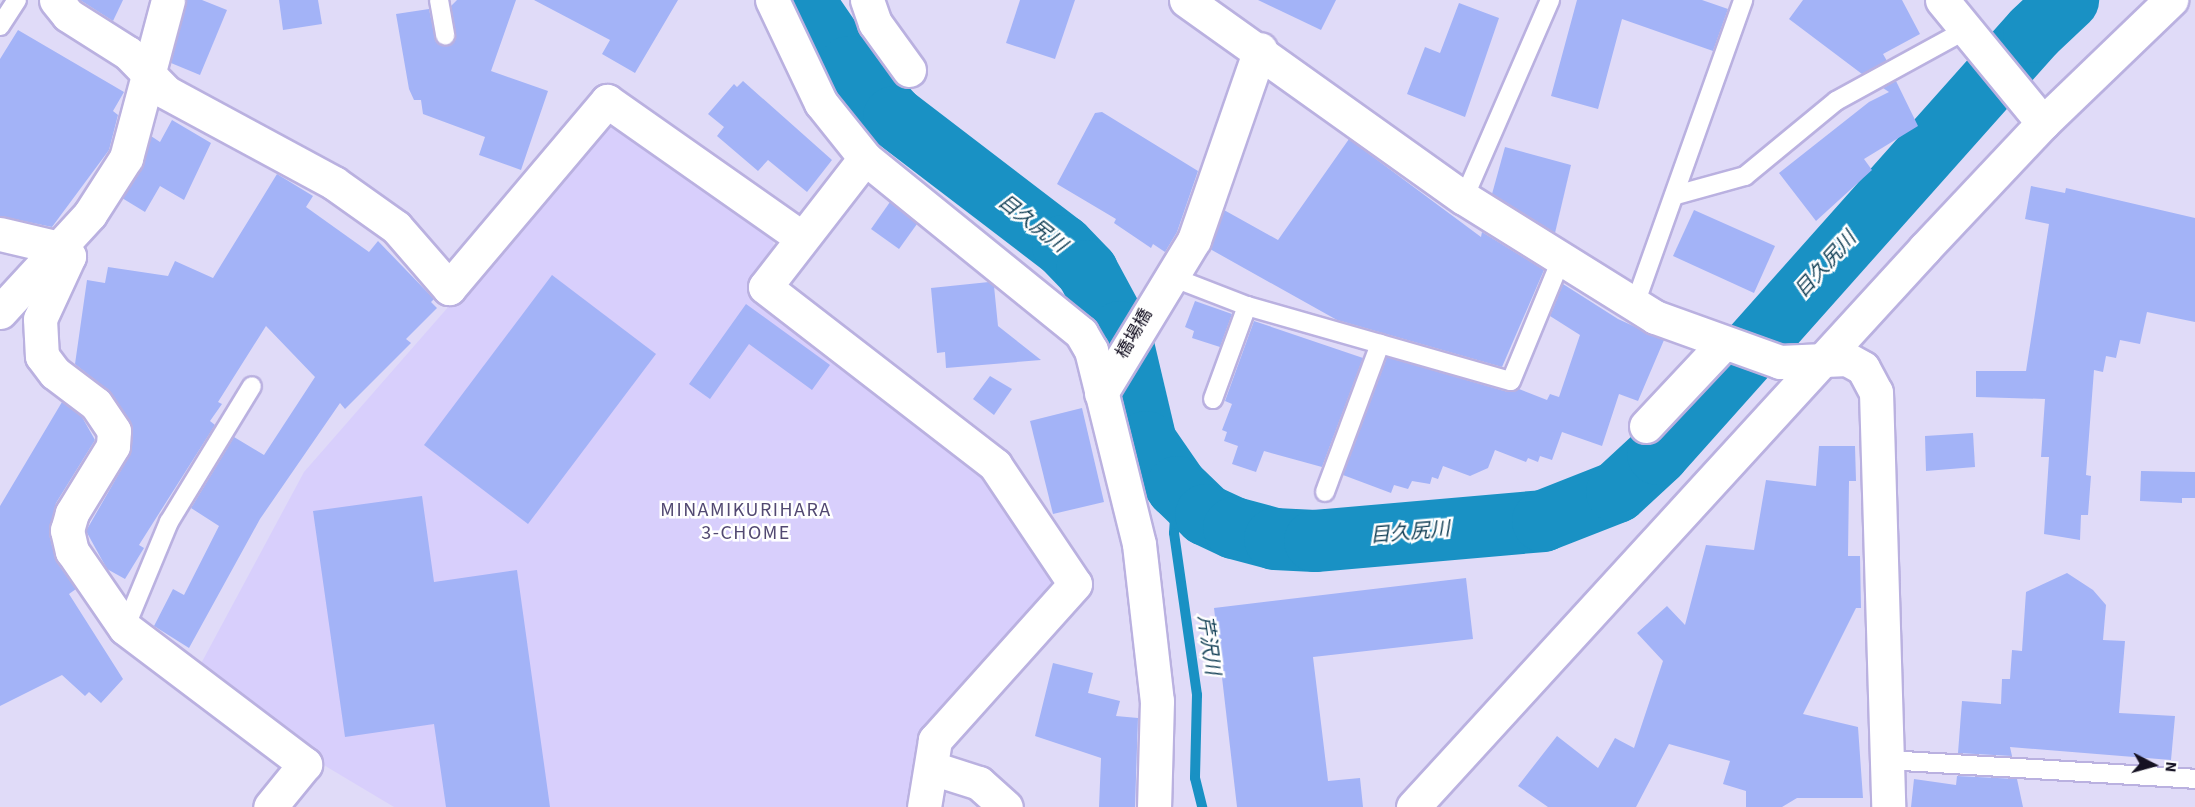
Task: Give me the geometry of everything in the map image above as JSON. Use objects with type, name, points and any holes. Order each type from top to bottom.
[{"type":"street","points":[[56,0],[68,15],[128,53],[166,92],[333,183],[396,227],[449,288],[607,101],[802,238]]},
{"type":"street","points":[[0,312],[90,214],[126,158],[168,0]]},
{"type":"street","points":[[772,0],[821,103],[866,158],[1081,333],[1091,350],[1107,384],[1139,544],[1157,701],[1154,807]]},
{"type":"street","points":[[867,0],[875,23],[909,70]]},
{"type":"street","points":[[1186,0],[1260,49],[1464,198],[1655,317],[1780,362],[1822,362],[1847,359],[1863,368],[1876,392],[1888,807]]},
{"type":"street","points":[[1413,807],[1822,362],[2032,111],[2171,0]]},
{"type":"street","points":[[1956,11],[1988,62],[2032,111]]},
{"type":"street","name":"橋場橋","points":[[1107,384],[1207,209],[1260,49]]},
{"type":"street","points":[[866,158],[765,287],[995,465],[1075,584],[935,741],[924,807]]},
{"type":"street","points":[[0,234],[59,248],[69,256],[40,319],[42,356],[55,373],[96,404],[114,431],[113,446],[67,530],[72,551],[125,628],[305,764],[270,807]]},
{"type":"street","points":[[1646,426],[1728,345]]},
{"type":"street","points":[[932,768],[979,783],[1006,807]]},
{"type":"lane","points":[[0,26],[17,0]]},
{"type":"lane","points":[[439,0],[445,35]]},
{"type":"lane","points":[[1464,198],[1550,0]]},
{"type":"lane","points":[[1635,304],[1676,195],[1743,0]]},
{"type":"lane","points":[[1676,195],[1745,176],[1836,101],[1956,11]]},
{"type":"lane","points":[[1165,285],[1511,381],[1562,257]]},
{"type":"lane","points":[[1213,399],[1247,306]]},
{"type":"lane","points":[[1324,492],[1380,344]]},
{"type":"lane","points":[[125,628],[169,522],[252,386]]},
{"type":"lane","points":[[1887,760],[2195,779]]},
{"type":"shaded area","points":[[617,126],[772,234],[775,254],[750,289],[986,473],[1052,572],[1051,589],[912,807],[394,807],[327,767],[197,671],[304,472],[602,131]]},
{"type":"building","points":[[80,0],[123,0],[113,21]]},
{"type":"building","points":[[187,0],[202,0],[227,10],[200,75],[171,63]]},
{"type":"building","points":[[279,0],[318,0],[322,24],[283,30]]},
{"type":"building","points":[[457,0],[516,0],[491,71],[548,91],[521,170],[479,155],[485,137],[423,114],[421,100],[414,100],[409,89],[396,14],[429,9],[436,42],[447,46],[456,38],[451,6]]},
{"type":"building","points":[[534,0],[678,0],[635,73],[602,54],[610,40]]},
{"type":"building","points":[[1020,0],[1075,0],[1055,59],[1006,43]]},
{"type":"building","points":[[1258,0],[1336,0],[1321,30]]},
{"type":"building","points":[[1577,0],[1702,0],[1728,9],[1713,51],[1622,19],[1598,109],[1551,96]]},
{"type":"building","points":[[1803,0],[1902,0],[1920,34],[1883,54],[1887,61],[1862,74],[1789,19]]},
{"type":"building","points":[[1459,3],[1499,18],[1465,117],[1407,94],[1425,47],[1440,53]]},
{"type":"building","points":[[18,30],[124,92],[113,111],[118,115],[109,150],[52,227],[0,216],[0,59]]},
{"type":"building","points":[[743,81],[832,160],[807,192],[768,160],[758,171],[717,136],[724,127],[708,114],[734,84],[737,87]]},
{"type":"building","points":[[1896,81],[1918,126],[1864,159],[1872,170],[1816,221],[1779,173],[1869,102],[1889,92],[1883,88]]},
{"type":"building","points":[[1102,112],[1198,171],[1177,232],[1165,252],[1153,244],[1151,248],[1114,223],[1116,219],[1057,184],[1095,113]]},
{"type":"building","points":[[172,120],[211,143],[184,200],[160,186],[145,212],[122,198],[142,168],[151,136],[160,142]]},
{"type":"building","points":[[1349,139],[1481,237],[1482,232],[1544,270],[1502,367],[1337,320],[1210,249],[1224,210],[1278,240]]},
{"type":"building","points":[[1505,147],[1571,165],[1555,233],[1492,194]]},
{"type":"building","points":[[277,174],[313,196],[306,207],[369,252],[378,241],[434,299],[431,302],[437,308],[406,339],[411,343],[345,409],[340,403],[260,519],[189,648],[154,626],[173,589],[184,595],[219,526],[191,508],[234,437],[264,455],[315,377],[266,326],[218,402],[222,404],[210,421],[215,425],[139,545],[144,548],[125,579],[107,569],[86,531],[129,456],[133,432],[111,393],[75,364],[87,280],[105,283],[108,267],[168,276],[175,261],[213,278]]},
{"type":"building","points":[[2031,186],[2065,193],[2066,188],[2195,218],[2195,322],[2147,312],[2140,344],[2120,340],[2116,358],[2106,356],[2103,372],[2094,370],[2086,475],[2091,476],[2088,515],[2081,515],[2080,540],[2044,534],[2049,457],[2041,457],[2045,399],[1976,397],[1976,371],[2026,371],[2049,224],[2025,219]]},
{"type":"building","points":[[890,202],[917,224],[899,249],[871,229]]},
{"type":"building","points":[[1694,210],[1775,246],[1754,293],[1673,256]]},
{"type":"building","points":[[552,275],[656,354],[528,524],[424,445]]},
{"type":"building","points":[[989,282],[994,286],[998,326],[1041,360],[946,368],[945,352],[937,353],[931,288]]},
{"type":"building","points":[[1563,284],[1618,319],[1664,340],[1638,401],[1619,394],[1602,446],[1562,432],[1552,460],[1540,456],[1538,462],[1528,458],[1526,462],[1495,450],[1488,468],[1470,476],[1443,466],[1438,479],[1432,477],[1430,484],[1412,481],[1408,489],[1394,485],[1391,493],[1343,475],[1387,357],[1508,392],[1519,389],[1547,400],[1550,394],[1559,397],[1580,335],[1550,316]]},
{"type":"building","points":[[1195,301],[1232,314],[1220,347],[1192,338],[1194,331],[1185,327]]},
{"type":"building","points":[[746,304],[830,365],[812,390],[749,344],[710,399],[689,384]]},
{"type":"building","points":[[1254,321],[1363,358],[1322,467],[1264,451],[1256,472],[1232,464],[1238,446],[1224,441],[1227,432],[1222,430],[1232,404],[1225,401]]},
{"type":"building","points":[[990,376],[1012,389],[994,415],[973,399]]},
{"type":"building","points":[[62,402],[82,417],[95,440],[56,503],[49,534],[56,561],[76,589],[69,594],[123,679],[101,703],[89,692],[85,696],[62,675],[0,706],[0,506]]},
{"type":"building","points":[[1082,408],[1104,502],[1053,514],[1030,421]]},
{"type":"building","points":[[1973,433],[1975,467],[1926,471],[1925,436]]},
{"type":"building","points":[[1819,446],[1855,446],[1856,481],[1849,481],[1848,556],[1860,556],[1861,608],[1856,608],[1803,714],[1858,727],[1863,798],[1797,798],[1782,807],[1746,807],[1746,791],[1723,784],[1730,761],[1669,744],[1636,807],[1548,807],[1518,786],[1557,736],[1598,768],[1615,738],[1634,748],[1663,661],[1637,633],[1667,606],[1685,625],[1706,545],[1754,550],[1766,480],[1816,486]]},
{"type":"building","points":[[2141,471],[2195,472],[2195,498],[2182,498],[2182,503],[2140,501]]},
{"type":"building","points":[[422,496],[434,582],[517,570],[550,807],[446,807],[434,724],[345,737],[313,511]]},
{"type":"building","points":[[2067,573],[2093,590],[2106,605],[2103,640],[2125,641],[2119,713],[2175,716],[2171,760],[2010,747],[2012,756],[1958,753],[1962,701],[2001,704],[2002,679],[2010,679],[2012,650],[2022,651],[2026,592]]},
{"type":"building","points":[[1466,578],[1473,639],[1313,657],[1328,781],[1360,778],[1363,807],[1237,807],[1214,608]]},
{"type":"building","points":[[1053,663],[1093,673],[1088,693],[1120,701],[1116,716],[1138,718],[1135,807],[1099,807],[1101,758],[1035,736]]},
{"type":"building","points":[[1957,776],[2017,779],[2023,807],[1911,807],[1914,779],[1956,785]]},
{"type":"waterway","name":"目久尻川","points":[[803,0],[849,67],[894,117],[1063,246],[1087,271],[1120,332],[1146,442],[1177,487],[1206,515],[1234,528],[1275,539],[1315,541],[1543,521],[1617,492],[1658,454],[2034,32],[2068,0]]},
{"type":"waterway","name":"芹沢川","points":[[1177,487],[1174,533],[1197,695],[1195,778],[1202,807]]},
{"type":"district","name":"MINAMIKURIHARA 3-CHOME","points":[[746,522]]}]
